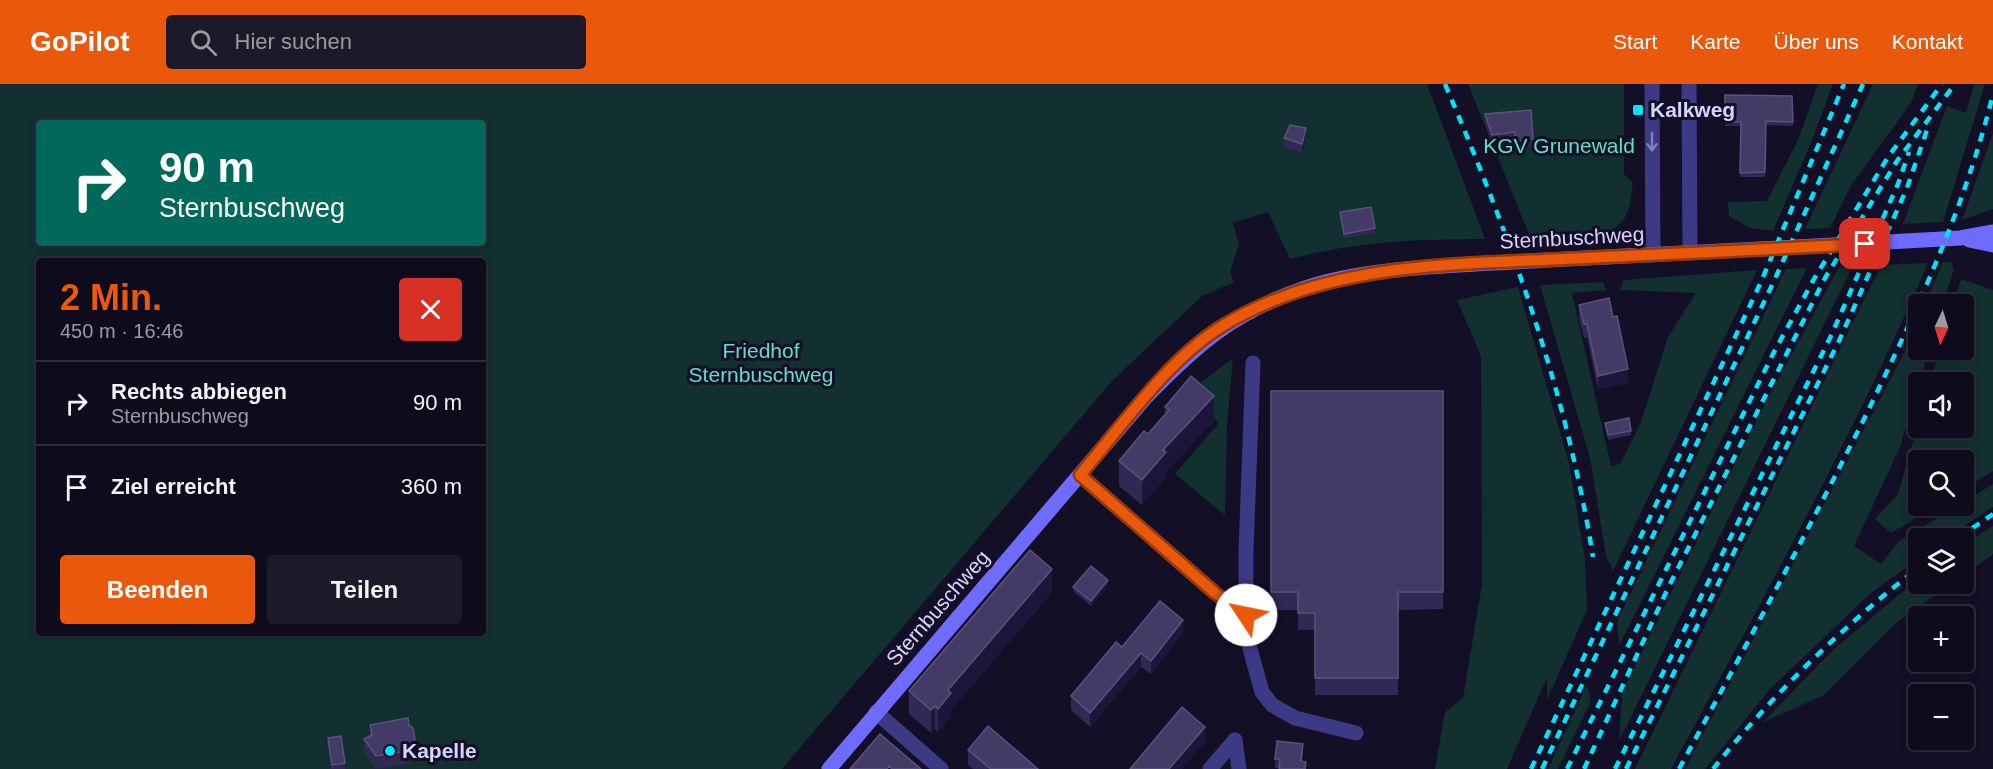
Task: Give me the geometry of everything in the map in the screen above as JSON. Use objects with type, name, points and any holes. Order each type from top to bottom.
[{"type":"main road","name":"Sternbuschweg","points":[[829,769],[1184,357],[1222,326],[1276,299],[1334,279],[1392,272],[1960,238],[1993,232]]},
{"type":"main road","name":"Sternbuschweg","points":[[1960,238],[1993,244]]},
{"type":"street","points":[[1652,84],[1653,255]]},
{"type":"street","points":[[1689,84],[1690,253]]},
{"type":"street","points":[[1253,363],[1247,494],[1246,634],[1262,692],[1272,705],[1295,718],[1356,733]]},
{"type":"street","points":[[1080,475],[1215,593],[1246,615]]},
{"type":"street","points":[[876,712],[941,769]]},
{"type":"street","points":[[1210,769],[1235,740],[1239,769]]},
{"type":"green space","name":"Friedhof Sternbuschweg","points":[[0,84],[1427,84],[1485,239],[1362,245],[1290,259],[1268,212],[1233,223],[1239,244],[1230,272],[1234,282],[1202,296],[1112,381],[782,769],[0,769]]},
{"type":"green space","name":"KGV Grunewald","points":[[1468,84],[1624,84],[1624,174],[1633,183],[1628,211],[1621,222],[1611,230],[1586,238],[1531,239]]},
{"type":"green space","points":[[1818,84],[1833,84],[1813,138],[1773,231],[1750,228],[1729,216],[1728,202],[1767,201],[1798,140]]},
{"type":"green space","points":[[1873,84],[1918,84],[1911,103],[1852,184],[1830,228],[1805,229]]},
{"type":"green space","points":[[1974,84],[1985,84],[1943,222],[1903,224],[1947,106],[1966,113]]},
{"type":"green space","points":[[1993,134],[1993,209],[1962,220],[1992,136]]},
{"type":"green space","points":[[1943,262],[1951,262],[1954,269],[1946,294],[1929,294]]},
{"type":"green space","points":[[1928,263],[1914,294],[1908,294],[1908,308],[1837,456],[1671,769],[1635,769],[1881,265]]},
{"type":"green space","points":[[1853,266],[1619,741],[1622,692],[1765,404],[1839,267]]},
{"type":"green space","points":[[1807,268],[1619,646],[1617,622],[1786,269]]},
{"type":"green space","points":[[1757,270],[1613,571],[1606,556],[1590,458],[1540,285],[1603,282],[1606,290],[1572,293],[1611,466],[1620,464],[1641,422],[1668,337],[1696,293],[1620,290],[1624,280]]},
{"type":"green space","points":[[1961,279],[1993,290],[1993,471],[1974,483],[1974,450],[1910,450],[1914,438],[1974,438],[1974,372],[1933,372],[1937,360],[1974,360],[1974,294],[1956,294]]},
{"type":"green space","points":[[1518,287],[1569,463],[1585,559],[1587,610],[1547,700],[1547,677],[1507,769],[1435,769],[1445,712],[1463,698],[1482,584],[1481,356],[1457,300]]},
{"type":"green space","points":[[1908,343],[1908,360],[1926,360],[1922,372],[1908,372],[1908,420],[1900,447],[1854,546],[1881,564],[1899,541],[1908,536],[1908,566],[1871,593],[1771,688],[1705,769],[1685,769]]},
{"type":"green space","points":[[1233,358],[1227,425],[1225,515],[1175,474],[1219,423],[1190,396],[1183,396]]},
{"type":"green space","points":[[1908,458],[1908,516],[1919,516],[1891,533],[1875,519],[1898,494]]},
{"type":"green space","points":[[1993,484],[1993,507],[1961,528],[1921,528],[1940,516],[1974,516],[1974,496]]},
{"type":"green space","points":[[1993,526],[1993,554],[1974,568],[1974,538]]},
{"type":"green space","points":[[1908,587],[1908,594],[1937,594],[1920,606],[1908,606],[1908,614],[1896,623],[1824,695],[1762,723],[1834,649]]},
{"type":"green space","points":[[1587,685],[1591,701],[1558,769],[1548,769]]},
{"type":"building","points":[[1725,95],[1792,96],[1793,122],[1766,121],[1765,172],[1740,173],[1741,122],[1725,122]]},
{"type":"building","points":[[1531,110],[1533,139],[1516,141],[1515,132],[1492,135],[1485,114]]},
{"type":"building","points":[[1290,125],[1306,128],[1302,144],[1284,138]]},
{"type":"building","points":[[1371,207],[1375,228],[1344,234],[1340,212]]},
{"type":"building","points":[[1609,298],[1613,317],[1617,316],[1628,369],[1598,376],[1587,324],[1584,324],[1579,305]]},
{"type":"building","points":[[1191,376],[1214,396],[1163,450],[1166,452],[1142,480],[1119,461],[1144,431],[1148,434],[1169,410],[1165,407]]},
{"type":"building","points":[[1271,391],[1443,391],[1443,592],[1398,592],[1398,678],[1315,678],[1315,613],[1298,613],[1298,592],[1271,592]]},
{"type":"building","points":[[1629,418],[1631,431],[1608,435],[1605,423]]},
{"type":"building","points":[[1030,550],[1052,569],[948,690],[951,693],[938,709],[935,706],[931,710],[909,691]]},
{"type":"building","points":[[1091,566],[1108,580],[1091,601],[1073,587]]},
{"type":"building","points":[[1160,601],[1183,620],[1151,661],[1141,653],[1090,713],[1071,696],[1116,642],[1122,647]]},
{"type":"building","points":[[1182,707],[1205,727],[1169,769],[1130,769]]},
{"type":"building","points":[[408,718],[415,739],[413,743],[406,745],[407,751],[376,756],[364,739],[372,735],[370,725]]},
{"type":"building","points":[[988,726],[1038,769],[991,769],[968,750]]},
{"type":"building","points":[[880,734],[921,769],[892,769],[889,766],[887,769],[850,769]]},
{"type":"building","points":[[341,736],[345,763],[332,765],[328,738]]},
{"type":"building","points":[[1277,741],[1303,744],[1301,761],[1306,762],[1305,769],[1279,769],[1280,759],[1275,759]]},
{"type":"railway","points":[[1445,84],[1492,199],[1534,316],[1568,435],[1593,557]]},
{"type":"railway","points":[[1531,769],[1761,282],[1844,84]]},
{"type":"railway","points":[[1542,769],[1774,281],[1863,84]]},
{"type":"railway","points":[[1567,769],[1774,352],[1814,279],[1888,157],[1942,84]]},
{"type":"railway","points":[[1584,769],[1668,588],[1825,278],[1897,161],[1955,84]]},
{"type":"railway","points":[[1679,769],[1819,507],[1902,340],[1953,219],[1982,136],[1993,94]]},
{"type":"railway","points":[[1626,769],[1839,341],[1907,188],[1928,127]]},
{"type":"railway","points":[[1615,769],[1830,338],[1898,184],[1909,152]]},
{"type":"railway","points":[[1973,528],[1993,514]]},
{"type":"railway","points":[[1713,769],[1760,714],[1810,662],[1908,576]]},
{"type":"place","name":"Kalkweg","points":[[1638,110]]},
{"type":"place","name":"Kapelle","points":[[390,751]]},
{"type":"route","points":[[1246,615],[1215,593],[1080,475],[1146,397],[1184,357],[1222,326],[1276,299],[1305,288],[1334,279],[1377,273],[1494,263],[1865,244]]}]
